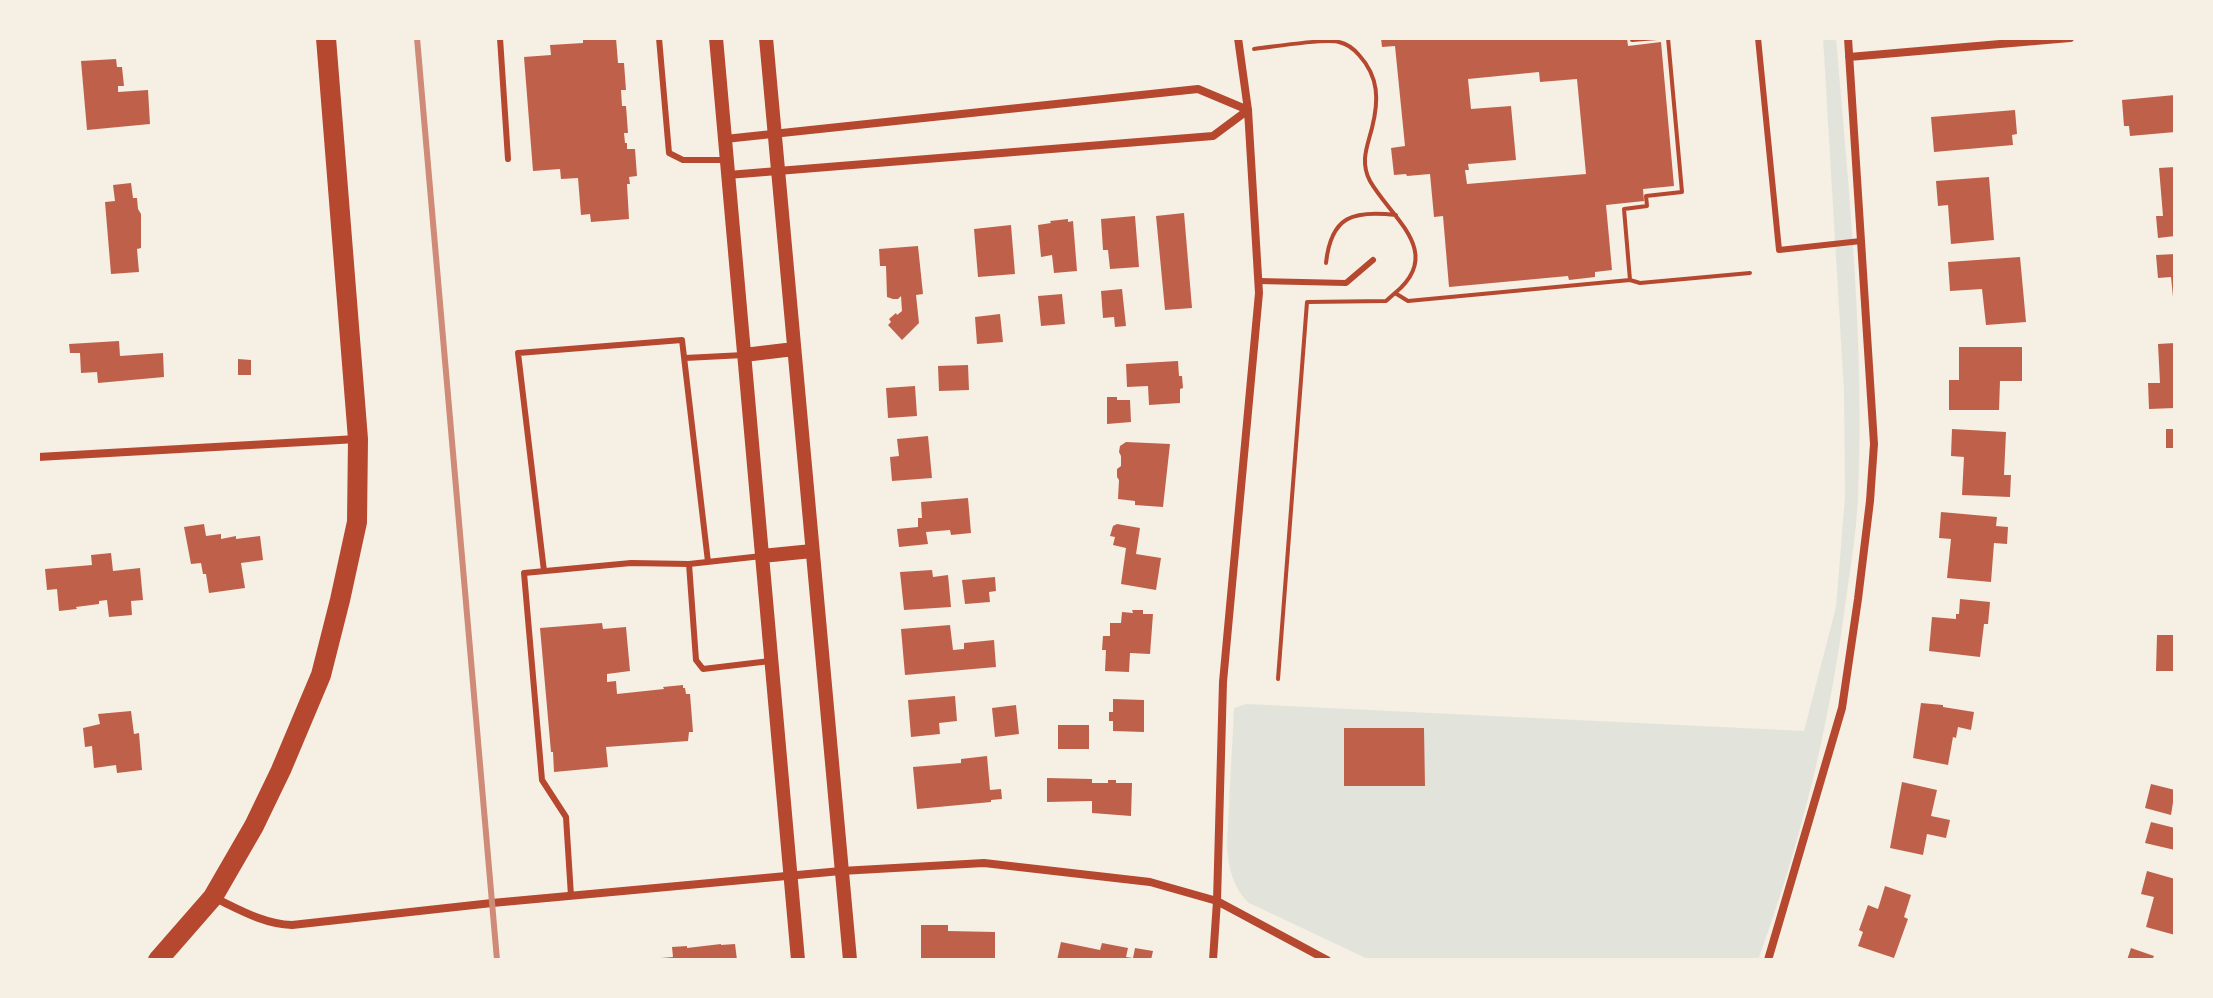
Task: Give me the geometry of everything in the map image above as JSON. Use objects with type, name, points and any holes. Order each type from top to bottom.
[{"type":"main road","points":[[158,960],[213,897],[254,826],[281,770],[321,675],[357,522],[358,439],[326,38]]},
{"type":"street","points":[[716,38],[798,960]]},
{"type":"street","points":[[766,38],[850,960]]},
{"type":"street","points":[[1213,960],[1223,682],[1259,293],[1248,110],[1238,38]]},
{"type":"street","points":[[1768,960],[1842,708],[1870,501],[1874,444],[1848,38]]},
{"type":"street","points":[[1849,57],[2070,38]]},
{"type":"street","points":[[725,139],[1198,89],[1248,110]]},
{"type":"street","points":[[728,168],[777,172],[1213,136],[1248,110]]},
{"type":"street","points":[[744,355],[794,349]]},
{"type":"street","points":[[38,457],[358,439]]},
{"type":"street","points":[[762,556],[812,551]]},
{"type":"street","points":[[213,897],[263,921],[292,925],[841,871],[984,863],[1150,882],[1217,901],[1327,960]]},
{"type":"lane","points":[[500,38],[508,159]]},
{"type":"lane","points":[[659,38],[669,153],[683,160],[728,168]]},
{"type":"lane","points":[[1758,38],[1779,250],[1861,241]]},
{"type":"lane","points":[[1258,281],[1346,283],[1373,260]]},
{"type":"lane","points":[[544,571],[518,353],[682,340],[708,562]]},
{"type":"lane","points":[[685,358],[744,355]]},
{"type":"lane","points":[[571,896],[566,817],[542,780],[524,573],[631,563],[689,564],[762,556]]},
{"type":"lane","points":[[689,564],[696,660],[703,669],[771,661]]},
{"type":"path","points":[[1632,38],[1657,38]]},
{"type":"path","points":[[1630,280],[1624,209],[1647,206],[1646,196],[1682,192],[1668,38]]},
{"type":"path","points":[[1240,51],[1337,41],[1351,46],[1368,65],[1376,83],[1376,103],[1365,148],[1364,168],[1371,183],[1411,238],[1417,255],[1415,270],[1406,285],[1386,301],[1307,302],[1278,679]]},
{"type":"path","points":[[1326,263],[1328,244],[1336,229],[1347,219],[1362,214],[1396,215]]},
{"type":"path","points":[[1395,293],[1408,301],[1630,280],[1640,283],[1750,273]]},
{"type":"shaded area","points":[[1823,38],[1836,38],[1851,210],[1858,326],[1860,441],[1857,512],[1822,741],[1800,830],[1758,960],[1370,960],[1249,903],[1232,876],[1227,844],[1234,708],[1246,704],[1804,731],[1836,607],[1845,497],[1844,392]]},
{"type":"building","points":[[583,38],[616,38],[618,63],[624,63],[626,90],[621,90],[622,106],[626,106],[628,133],[624,133],[625,143],[627,149],[635,149],[637,176],[629,177],[630,184],[627,184],[629,219],[591,222],[590,214],[581,215],[578,178],[561,179],[560,169],[533,171],[524,57],[551,55],[550,45],[583,43]]},
{"type":"building","points":[[1381,38],[1627,38],[1628,46],[1661,42],[1674,186],[1643,189],[1644,201],[1606,205],[1612,270],[1595,272],[1595,277],[1569,280],[1568,276],[1449,287],[1443,216],[1434,217],[1430,174],[1394,175],[1391,148],[1405,146],[1395,46],[1382,47]],"holes":[[[1539,72],[1540,82],[1577,79],[1586,174],[1467,184],[1465,170],[1469,170],[1468,164],[1516,160],[1511,106],[1471,109],[1468,79]]]},
{"type":"building","points":[[116,59],[117,67],[122,67],[124,86],[118,86],[118,92],[148,90],[150,124],[87,130],[81,61]]},
{"type":"building","points":[[2175,95],[2175,132],[2130,136],[2129,126],[2124,126],[2122,100]]},
{"type":"building","points":[[2015,110],[2017,134],[2012,135],[2013,145],[1934,152],[1931,117]]},
{"type":"building","points":[[2175,167],[2175,236],[2158,238],[2156,216],[2163,216],[2159,168]]},
{"type":"building","points":[[1989,177],[1994,240],[1951,244],[1948,205],[1938,206],[1936,181]]},
{"type":"building","points":[[131,183],[133,198],[137,198],[141,214],[141,248],[137,249],[139,272],[111,274],[105,202],[115,201],[113,185]]},
{"type":"building","points":[[1184,213],[1192,308],[1165,310],[1156,216]]},
{"type":"building","points":[[1135,216],[1139,267],[1110,269],[1108,250],[1103,250],[1101,219]]},
{"type":"building","points":[[1068,219],[1068,222],[1073,221],[1077,271],[1054,273],[1052,255],[1041,257],[1038,225]]},
{"type":"building","points":[[1011,225],[1015,274],[978,277],[974,229]]},
{"type":"building","points":[[918,246],[923,294],[916,295],[919,323],[902,340],[888,325],[891,322],[889,319],[902,311],[901,296],[898,299],[887,297],[886,266],[880,266],[879,249]]},
{"type":"building","points":[[2175,254],[2173,297],[2171,277],[2158,278],[2156,255]]},
{"type":"building","points":[[2020,257],[2026,322],[1986,325],[1982,289],[1950,291],[1948,262]]},
{"type":"building","points":[[1122,289],[1126,326],[1115,327],[1114,317],[1103,318],[1101,291]]},
{"type":"building","points":[[1062,294],[1065,324],[1041,326],[1038,296]]},
{"type":"building","points":[[1000,314],[1003,342],[977,344],[975,317]]},
{"type":"building","points":[[119,341],[120,356],[163,353],[164,377],[98,383],[97,372],[81,373],[80,353],[70,353],[69,344]]},
{"type":"building","points":[[2175,343],[2175,408],[2149,409],[2148,383],[2160,383],[2158,344]]},
{"type":"building","points":[[1959,347],[2022,347],[2022,381],[2000,381],[1999,410],[1949,410],[1949,380],[1959,380]]},
{"type":"building","points":[[238,359],[251,360],[251,375],[238,375]]},
{"type":"building","points":[[1178,361],[1183,388],[1180,389],[1180,403],[1149,405],[1148,386],[1127,387],[1126,364]]},
{"type":"building","points":[[968,365],[969,390],[939,391],[938,366]]},
{"type":"building","points":[[915,386],[917,416],[888,418],[886,388]]},
{"type":"building","points":[[1107,397],[1130,400],[1131,422],[1107,424]]},
{"type":"building","points":[[1952,429],[2006,432],[2004,475],[2011,475],[2010,497],[1962,495],[1964,457],[1951,456]]},
{"type":"building","points":[[2166,429],[2175,429],[2175,448],[2166,448]]},
{"type":"building","points":[[928,436],[932,478],[892,481],[890,457],[899,456],[897,439]]},
{"type":"building","points":[[1126,442],[1170,444],[1163,507],[1135,505],[1135,501],[1118,499],[1119,452],[1120,446]]},
{"type":"building","points":[[968,498],[971,533],[951,535],[950,530],[926,532],[928,544],[899,547],[897,529],[918,527],[918,518],[922,518],[921,502]]},
{"type":"building","points":[[1941,512],[1997,517],[1996,526],[2008,527],[2007,544],[1994,543],[1991,582],[1947,578],[1951,539],[1939,538]]},
{"type":"building","points":[[204,524],[206,536],[221,534],[221,539],[236,536],[236,539],[260,536],[263,560],[241,563],[245,588],[209,593],[201,563],[191,564],[184,527]]},
{"type":"building","points":[[1113,526],[1140,528],[1136,554],[1161,558],[1156,590],[1121,584],[1126,548],[1113,545],[1115,537],[1110,536]]},
{"type":"building","points":[[111,553],[113,571],[140,568],[143,600],[131,601],[132,615],[109,617],[107,600],[59,611],[57,589],[47,590],[45,569],[92,565],[91,555]]},
{"type":"building","points":[[932,570],[933,577],[948,575],[951,607],[904,610],[900,572]]},
{"type":"building","points":[[995,577],[996,591],[989,592],[990,602],[965,604],[962,580]]},
{"type":"building","points":[[1960,599],[1990,602],[1980,657],[1929,651],[1932,617],[1956,619]]},
{"type":"building","points":[[1132,610],[1153,614],[1150,654],[1130,653],[1129,672],[1105,671],[1103,636],[1110,636],[1110,623],[1121,623],[1122,612],[1133,613]]},
{"type":"building","points":[[602,623],[603,629],[626,627],[630,671],[607,674],[607,682],[616,681],[617,694],[683,685],[686,694],[690,694],[693,732],[689,732],[688,741],[606,747],[608,767],[554,772],[540,628]]},
{"type":"building","points":[[950,625],[953,650],[964,649],[964,643],[994,640],[996,667],[905,675],[901,629]]},
{"type":"building","points":[[2157,635],[2175,635],[2175,671],[2156,671]]},
{"type":"building","points":[[955,696],[957,721],[939,723],[940,734],[911,737],[908,700]]},
{"type":"building","points":[[1113,699],[1144,700],[1144,732],[1113,731],[1109,712],[1113,712]]},
{"type":"building","points":[[1921,703],[1974,712],[1971,730],[1958,727],[1956,738],[1953,737],[1948,765],[1913,758]]},
{"type":"building","points":[[1016,705],[1019,734],[995,737],[992,708]]},
{"type":"building","points":[[131,711],[134,734],[139,733],[142,770],[117,773],[116,765],[94,768],[92,746],[85,747],[83,728],[100,724],[98,714]]},
{"type":"building","points":[[1058,725],[1089,725],[1089,749],[1058,749]]},
{"type":"building","points":[[1344,728],[1424,728],[1425,786],[1344,786]]},
{"type":"building","points":[[987,756],[990,790],[1001,789],[1002,799],[917,809],[913,767],[961,763],[961,759]]},
{"type":"building","points":[[1047,778],[1132,783],[1131,816],[1092,813],[1092,801],[1047,802]]},
{"type":"building","points":[[1902,782],[1937,790],[1931,816],[1950,820],[1946,838],[1927,834],[1923,855],[1890,848]]},
{"type":"building","points":[[2151,784],[2175,790],[2171,815],[2145,808]]},
{"type":"building","points":[[2151,822],[2175,828],[2175,850],[2145,843]]},
{"type":"building","points":[[2147,871],[2175,879],[2175,935],[2146,927],[2154,897],[2141,894]]},
{"type":"building","points":[[1885,886],[1911,895],[1904,917],[1908,919],[1894,958],[1858,946],[1863,932],[1859,930],[1868,905],[1878,909]]},
{"type":"building","points":[[921,925],[948,925],[948,931],[995,932],[995,960],[921,960]]},
{"type":"building","points":[[1061,942],[1100,950],[1102,943],[1128,948],[1126,957],[1133,958],[1135,948],[1153,951],[1151,960],[1057,960]]},
{"type":"building","points":[[735,944],[737,960],[661,960],[673,957],[672,947]]},
{"type":"building","points":[[2131,948],[2154,956],[2152,960],[2127,960]]},
{"type":"railway","points":[[417,38],[497,960]]}]
